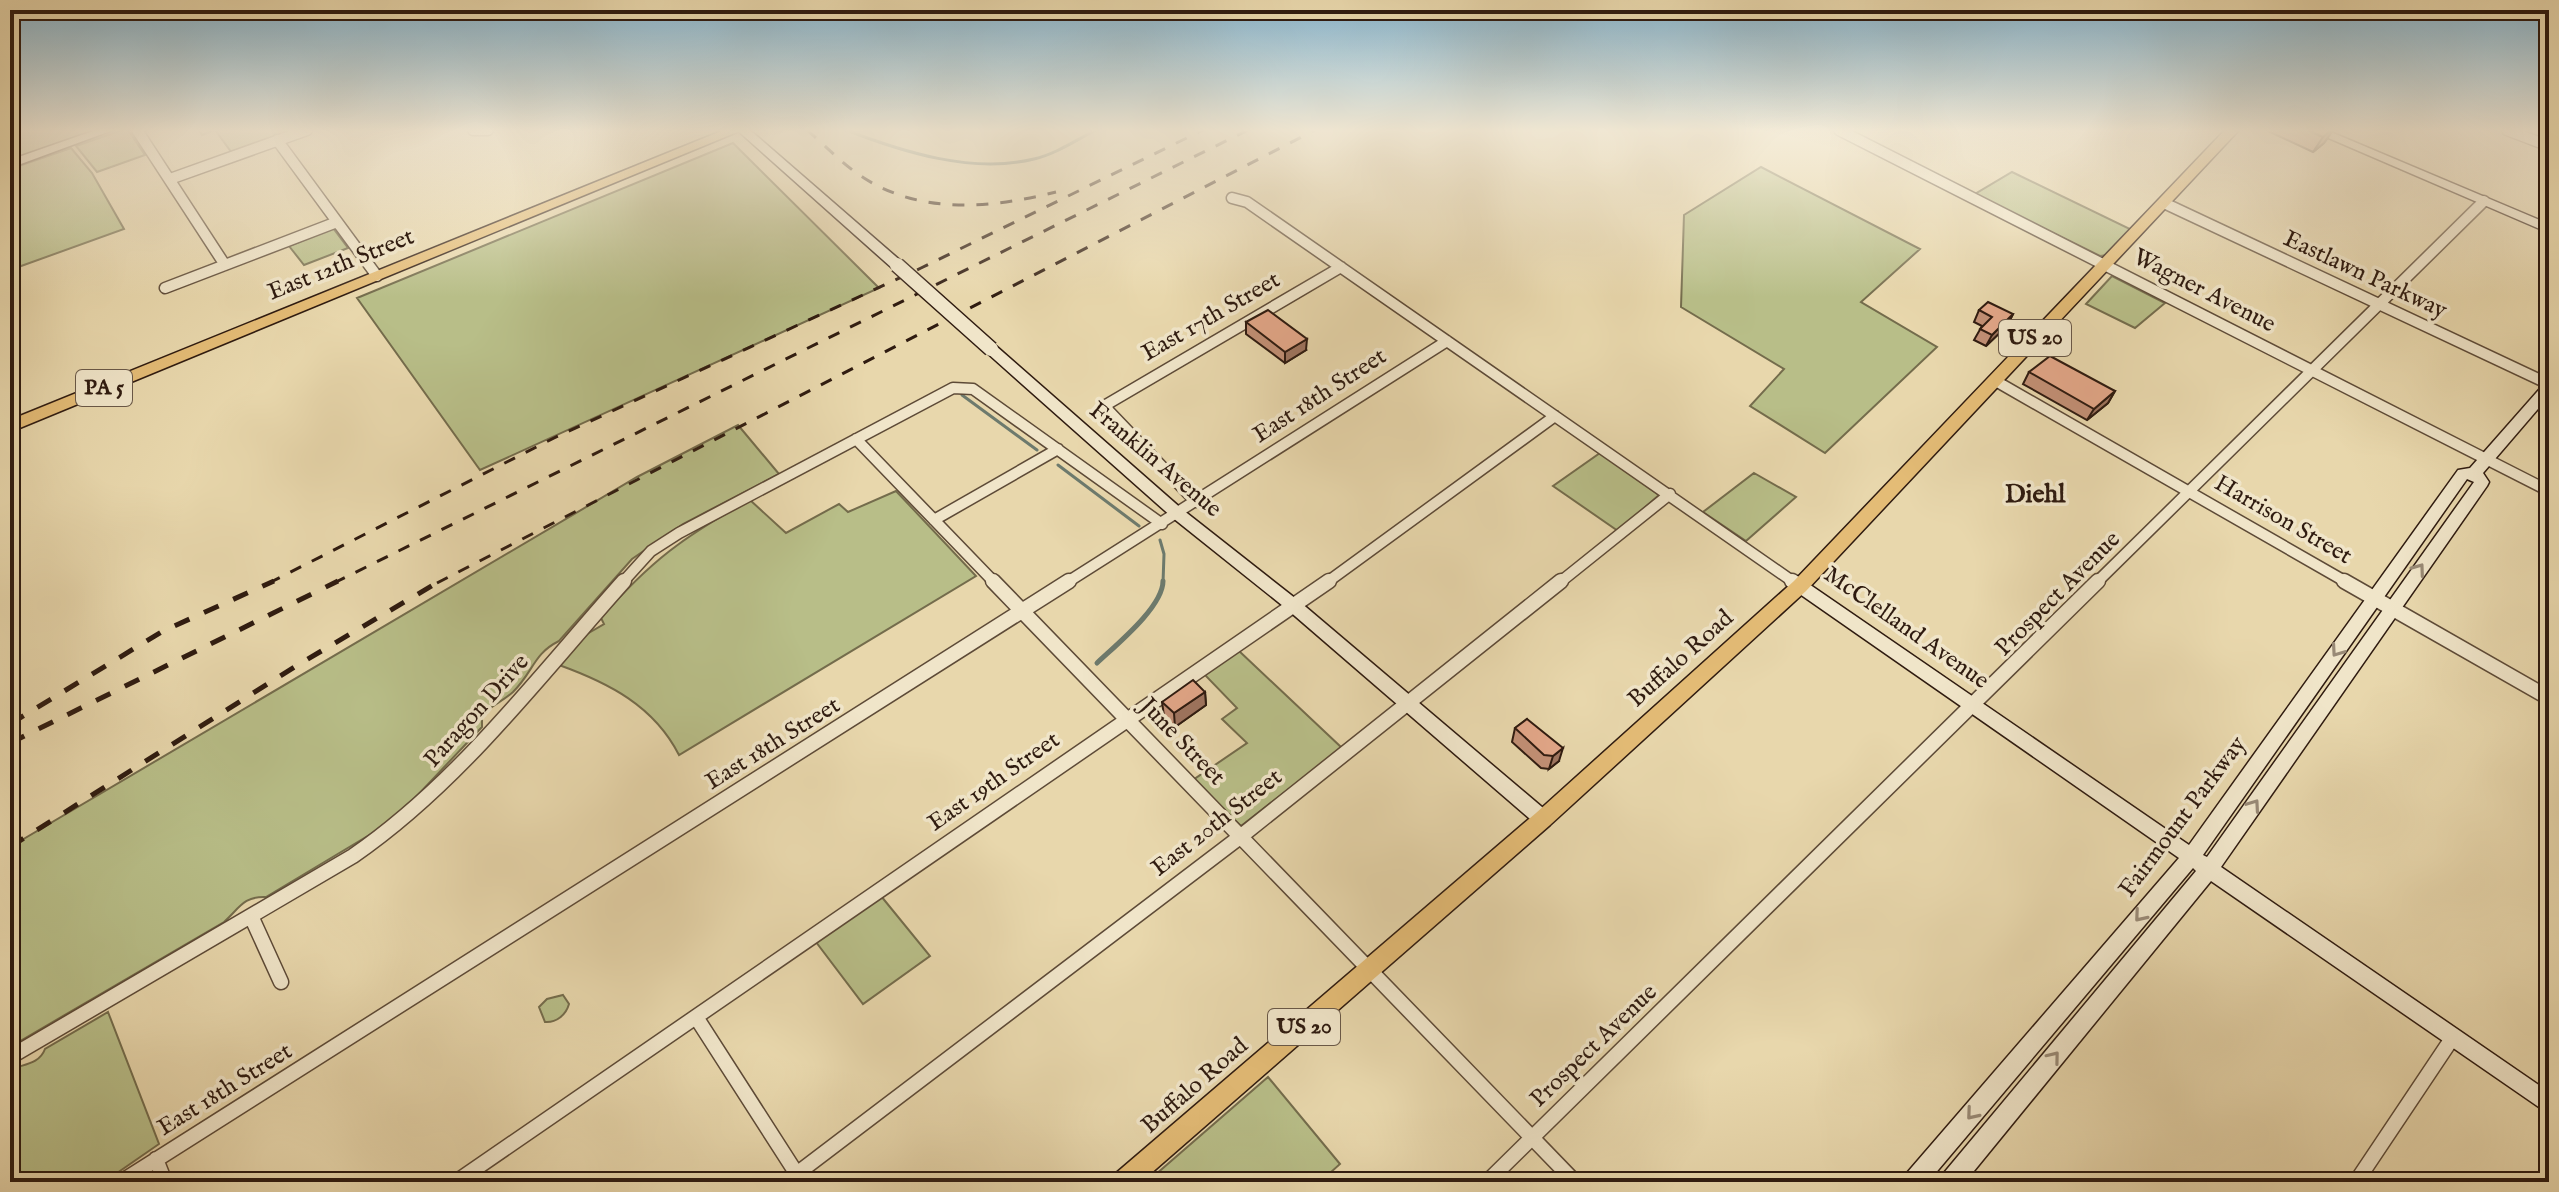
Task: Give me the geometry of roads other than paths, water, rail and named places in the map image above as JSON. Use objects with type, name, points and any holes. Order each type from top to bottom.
[{"type":"main road","name":"East 12th Street","points":[[10,426],[599,186]]},
{"type":"main road","name":"Buffalo Road","points":[[1123,1182],[1543,819],[1800,586],[2180,186]]},
{"type":"street","points":[[174,186],[225,265]]},
{"type":"street","points":[[310,186],[377,276]]},
{"type":"street","name":"Franklin Avenue","points":[[806,186],[1178,514],[1294,606],[1543,819]]},
{"type":"street","name":"Wagner Avenue","points":[[1949,186],[2549,491]]},
{"type":"street","points":[[2448,186],[2549,229]]},
{"type":"street","name":"McClelland Avenue","points":[[1232,198],[1247,202],[2549,1104]]},
{"type":"street","name":"Prospect Avenue","points":[[1487,1182],[1974,707],[2484,201]]},
{"type":"street","name":"Eastlawn Parkway","points":[[2164,203],[2549,385]]},
{"type":"street","points":[[165,288],[337,222]]},
{"type":"street","name":"East 17th Street","points":[[1196,502],[1104,406],[1341,267]]},
{"type":"street","name":"East 18th Street","points":[[121,1182],[1447,341]]},
{"type":"street","name":"Harrison Street","points":[[1994,380],[2549,698]]},
{"type":"street","name":"Fairmount Parkway","points":[[1914,1182],[2191,857],[2463,474],[2474,473],[2549,385]]},
{"type":"street","name":"Paragon Drive","points":[[10,1057],[353,856],[416,811],[651,551],[953,388],[965,386],[1058,449]]},
{"type":"street","name":"East 19th Street","points":[[456,1182],[1294,606],[1555,416]]},
{"type":"street","name":"June Street","points":[[856,439],[1575,1182]]},
{"type":"street","points":[[934,520],[1058,449],[1162,524]]},
{"type":"street","name":"Fairmount Parkway","points":[[1951,1182],[2209,869],[2482,482],[2474,473]]},
{"type":"street","name":"East 20th Street","points":[[795,1179],[1240,837],[1670,494]]},
{"type":"street","points":[[251,916],[281,982]]},
{"type":"street","points":[[696,1017],[795,1179]]},
{"type":"street","points":[[2356,1182],[2453,1037]]},
{"type":"street","points":[[156,1159],[165,1182]]},
{"type":"waterway","points":[[962,395],[1037,450]]},
{"type":"waterway","points":[[1058,465],[1139,526]]},
{"type":"waterway","points":[[1160,540],[1164,554],[1163,583]]},
{"type":"waterway","points":[[1097,663],[1147,614],[1161,591],[1163,581]]},
{"type":"railway","points":[[878,186],[909,198],[958,205],[1007,202],[1056,192]]},
{"type":"railway","points":[[269,583],[554,438],[921,268],[1089,186]]},
{"type":"railway","points":[[334,583],[1136,186]]},
{"type":"railway","points":[[437,583],[1207,186]]},
{"type":"railway","points":[[10,724],[163,631],[274,581]]},
{"type":"railway","points":[[10,743],[338,581]]},
{"type":"railway","points":[[10,847],[296,666],[440,581]]},
{"type":"district","name":"Diehl","points":[[2035,494]]}]
